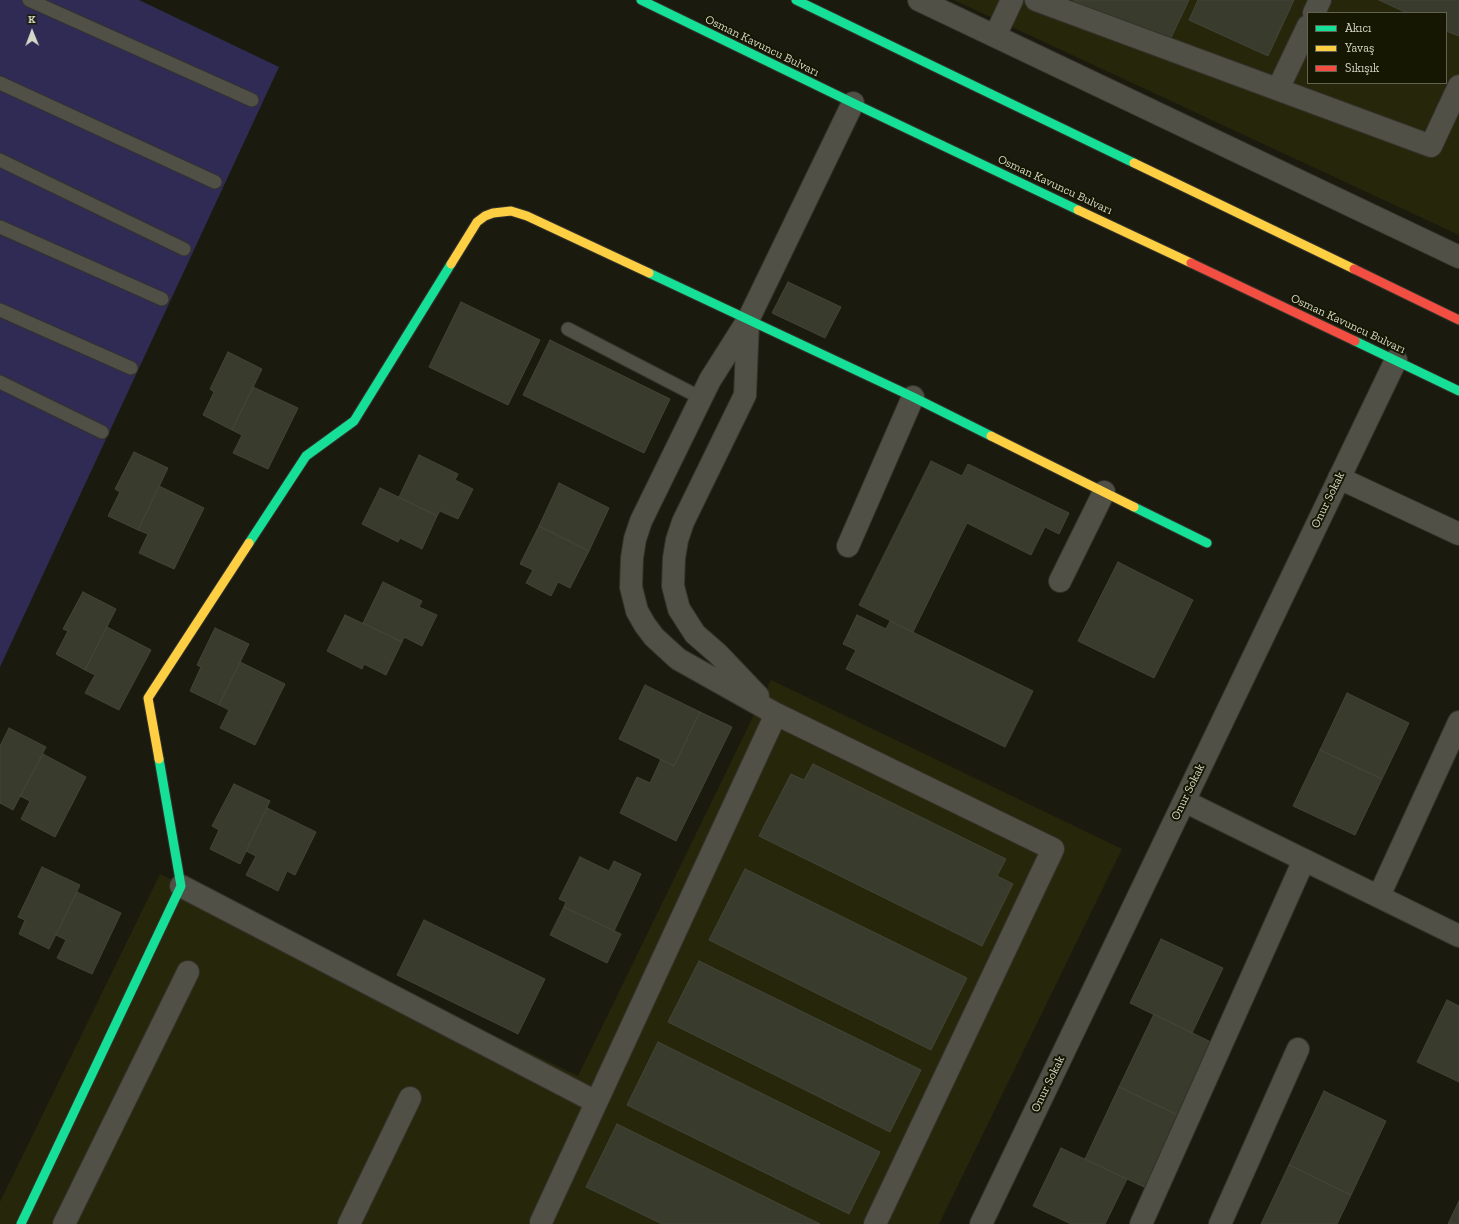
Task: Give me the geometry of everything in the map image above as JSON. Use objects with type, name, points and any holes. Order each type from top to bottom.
[{"type":"main road","name":"Osman Kavuncu Bulvarı","points":[[640,0],[1459,391]]},
{"type":"main road","points":[[796,0],[1459,320]]},
{"type":"main road","points":[[21,1224],[181,886],[148,698],[306,456],[354,421],[478,222],[485,216],[502,211],[519,213],[913,397],[1207,543]]},
{"type":"street","points":[[919,0],[1459,256]]},
{"type":"street","points":[[995,36],[1012,0]]},
{"type":"street","points":[[1036,0],[1431,146],[1459,86]]},
{"type":"street","points":[[1314,12],[1320,0]]},
{"type":"street","points":[[1278,89],[1307,28]]},
{"type":"street","points":[[853,103],[748,320],[710,380],[641,520],[635,539],[632,558],[631,587],[637,611],[645,625],[654,638],[678,659],[776,714],[1053,849],[875,1224]]},
{"type":"street","points":[[748,320],[745,395],[683,522],[677,540],[674,558],[673,586],[679,609],[695,634],[718,654],[776,714]]},
{"type":"street","name":"Onur Sokak","points":[[982,1224],[1396,360]]},
{"type":"street","points":[[848,546],[913,397]]},
{"type":"street","points":[[1339,478],[1459,534]]},
{"type":"street","points":[[1060,581],[1104,492]]},
{"type":"street","points":[[541,1222],[776,714]]},
{"type":"street","points":[[1379,896],[1459,722]]},
{"type":"street","points":[[1184,801],[1459,936]]},
{"type":"street","points":[[1141,1224],[1304,860]]},
{"type":"street","points":[[181,886],[596,1102]]},
{"type":"street","points":[[64,1224],[188,972]]},
{"type":"street","points":[[1220,1224],[1298,1049]]},
{"type":"street","points":[[348,1224],[410,1098]]},
{"type":"lane","points":[[29,0],[252,100]]},
{"type":"lane","points":[[0,83],[215,182]]},
{"type":"lane","points":[[0,160],[184,249]]},
{"type":"lane","points":[[0,227],[162,299]]},
{"type":"lane","points":[[0,310],[131,368]]},
{"type":"lane","points":[[568,328],[701,398]]},
{"type":"lane","points":[[0,382],[102,432]]},
{"type":"shaded area","points":[[0,0],[139,0],[279,67],[0,667]]},
{"type":"shaded area","points":[[954,0],[1459,0],[1459,235]]},
{"type":"shaded area","points":[[771,680],[1122,849],[939,1224],[0,1224],[0,1202],[160,874],[578,1076]]},
{"type":"building","points":[[1073,0],[1189,0],[1168,44]]},
{"type":"building","points":[[1198,0],[1294,0],[1268,56],[1189,20]]},
{"type":"building","points":[[1379,0],[1459,0],[1459,36],[1447,31],[1447,12],[1405,12]]},
{"type":"building","points":[[788,282],[841,307],[825,338],[772,313]]},
{"type":"building","points":[[461,302],[540,340],[508,405],[429,367]]},
{"type":"building","points":[[550,340],[670,399],[644,453],[523,395]]},
{"type":"building","points":[[228,352],[262,369],[232,430],[203,415],[214,392],[210,389]]},
{"type":"building","points":[[253,387],[298,408],[268,469],[233,453],[242,435],[232,430]]},
{"type":"building","points":[[134,452],[168,468],[138,530],[108,516],[120,492],[115,489]]},
{"type":"building","points":[[419,455],[458,474],[455,480],[473,489],[458,519],[440,511],[437,516],[399,497]]},
{"type":"building","points":[[931,461],[962,476],[968,464],[1069,513],[1059,534],[1045,527],[1031,555],[967,523],[913,632],[859,605]]},
{"type":"building","points":[[559,483],[609,508],[589,551],[539,526]]},
{"type":"building","points":[[159,486],[204,508],[174,569],[139,553],[148,534],[138,530]]},
{"type":"building","points":[[380,488],[437,516],[422,549],[400,538],[398,542],[362,524]]},
{"type":"building","points":[[539,526],[589,551],[570,588],[558,582],[551,596],[526,583],[533,570],[520,564]]},
{"type":"building","points":[[1118,562],[1193,600],[1154,678],[1078,641]]},
{"type":"building","points":[[383,582],[422,601],[419,607],[437,615],[422,646],[404,637],[402,642],[363,623]]},
{"type":"building","points":[[83,592],[116,609],[85,670],[56,654],[68,631],[63,629]]},
{"type":"building","points":[[345,615],[402,642],[386,675],[364,664],[362,669],[327,651]]},
{"type":"building","points":[[857,615],[886,629],[890,621],[1033,691],[1005,747],[846,669],[856,650],[843,644]]},
{"type":"building","points":[[107,627],[151,650],[119,710],[85,693],[95,675],[85,670]]},
{"type":"building","points":[[215,628],[249,644],[219,705],[190,691],[201,667],[197,665]]},
{"type":"building","points":[[240,662],[285,684],[255,745],[220,728],[229,710],[219,705]]},
{"type":"building","points":[[645,685],[700,712],[674,766],[619,739]]},
{"type":"building","points":[[1347,693],[1409,723],[1382,779],[1320,750]]},
{"type":"building","points":[[700,712],[732,727],[676,841],[620,813],[637,777],[650,783],[661,759],[674,766]]},
{"type":"building","points":[[9,728],[46,747],[13,810],[0,803],[0,746]]},
{"type":"building","points":[[1320,750],[1382,779],[1355,835],[1293,806]]},
{"type":"building","points":[[43,754],[86,777],[55,837],[21,819],[30,801],[20,796]]},
{"type":"building","points":[[813,764],[1006,859],[997,876],[1013,884],[982,946],[759,836],[791,774],[804,780]]},
{"type":"building","points":[[234,784],[270,801],[240,864],[210,849],[219,830],[212,826]]},
{"type":"building","points":[[267,808],[316,832],[295,875],[287,871],[278,891],[246,875],[256,856],[246,851]]},
{"type":"building","points":[[580,857],[609,871],[614,861],[641,874],[614,931],[564,907],[566,902],[559,899]]},
{"type":"building","points":[[42,867],[80,885],[49,949],[19,934],[25,920],[18,917]]},
{"type":"building","points":[[745,869],[967,978],[931,1050],[709,940]]},
{"type":"building","points":[[77,892],[121,913],[92,974],[57,958],[66,940],[56,935]]},
{"type":"building","points":[[564,907],[621,934],[607,963],[550,935]]},
{"type":"building","points":[[424,920],[545,979],[518,1034],[397,975]]},
{"type":"building","points":[[1161,939],[1223,968],[1192,1033],[1130,1003]]},
{"type":"building","points":[[699,961],[921,1070],[890,1132],[668,1022]]},
{"type":"building","points":[[1447,1000],[1459,1006],[1459,1082],[1417,1062]]},
{"type":"building","points":[[1154,1014],[1215,1044],[1180,1116],[1119,1087]]},
{"type":"building","points":[[658,1042],[880,1152],[849,1214],[627,1105]]},
{"type":"building","points":[[1119,1087],[1180,1116],[1146,1188],[1085,1159]]},
{"type":"building","points":[[1324,1091],[1386,1121],[1351,1195],[1289,1165]]},
{"type":"building","points":[[617,1124],[820,1224],[662,1224],[586,1187]]},
{"type":"building","points":[[1061,1148],[1127,1179],[1105,1224],[1071,1224],[1033,1206]]},
{"type":"building","points":[[1289,1165],[1351,1195],[1337,1224],[1261,1224]]},
{"type":"building","points":[[1459,1201],[1459,1224],[1448,1224]]},
{"type":"traffic: fast","points":[[641,0],[1078,210]]},
{"type":"traffic: fast","points":[[796,0],[1134,163]]},
{"type":"traffic: fast","points":[[249,543],[306,456],[354,421],[451,264]]},
{"type":"traffic: fast","points":[[649,273],[913,397],[991,436]]},
{"type":"traffic: fast","points":[[1355,341],[1459,391]]},
{"type":"traffic: fast","points":[[1134,507],[1207,543]]},
{"type":"traffic: fast","points":[[21,1224],[181,886],[159,759]]},
{"type":"traffic: slow","points":[[1134,163],[1354,269]]},
{"type":"traffic: slow","points":[[1078,210],[1191,263]]},
{"type":"traffic: slow","points":[[451,264],[477,222],[485,216],[493,213],[511,211],[527,216],[649,273]]},
{"type":"traffic: slow","points":[[991,436],[1134,507]]},
{"type":"traffic: slow","points":[[159,759],[148,698],[249,543]]},
{"type":"traffic: jam","points":[[1191,263],[1355,341]]},
{"type":"traffic: jam","points":[[1354,269],[1459,320]]}]
